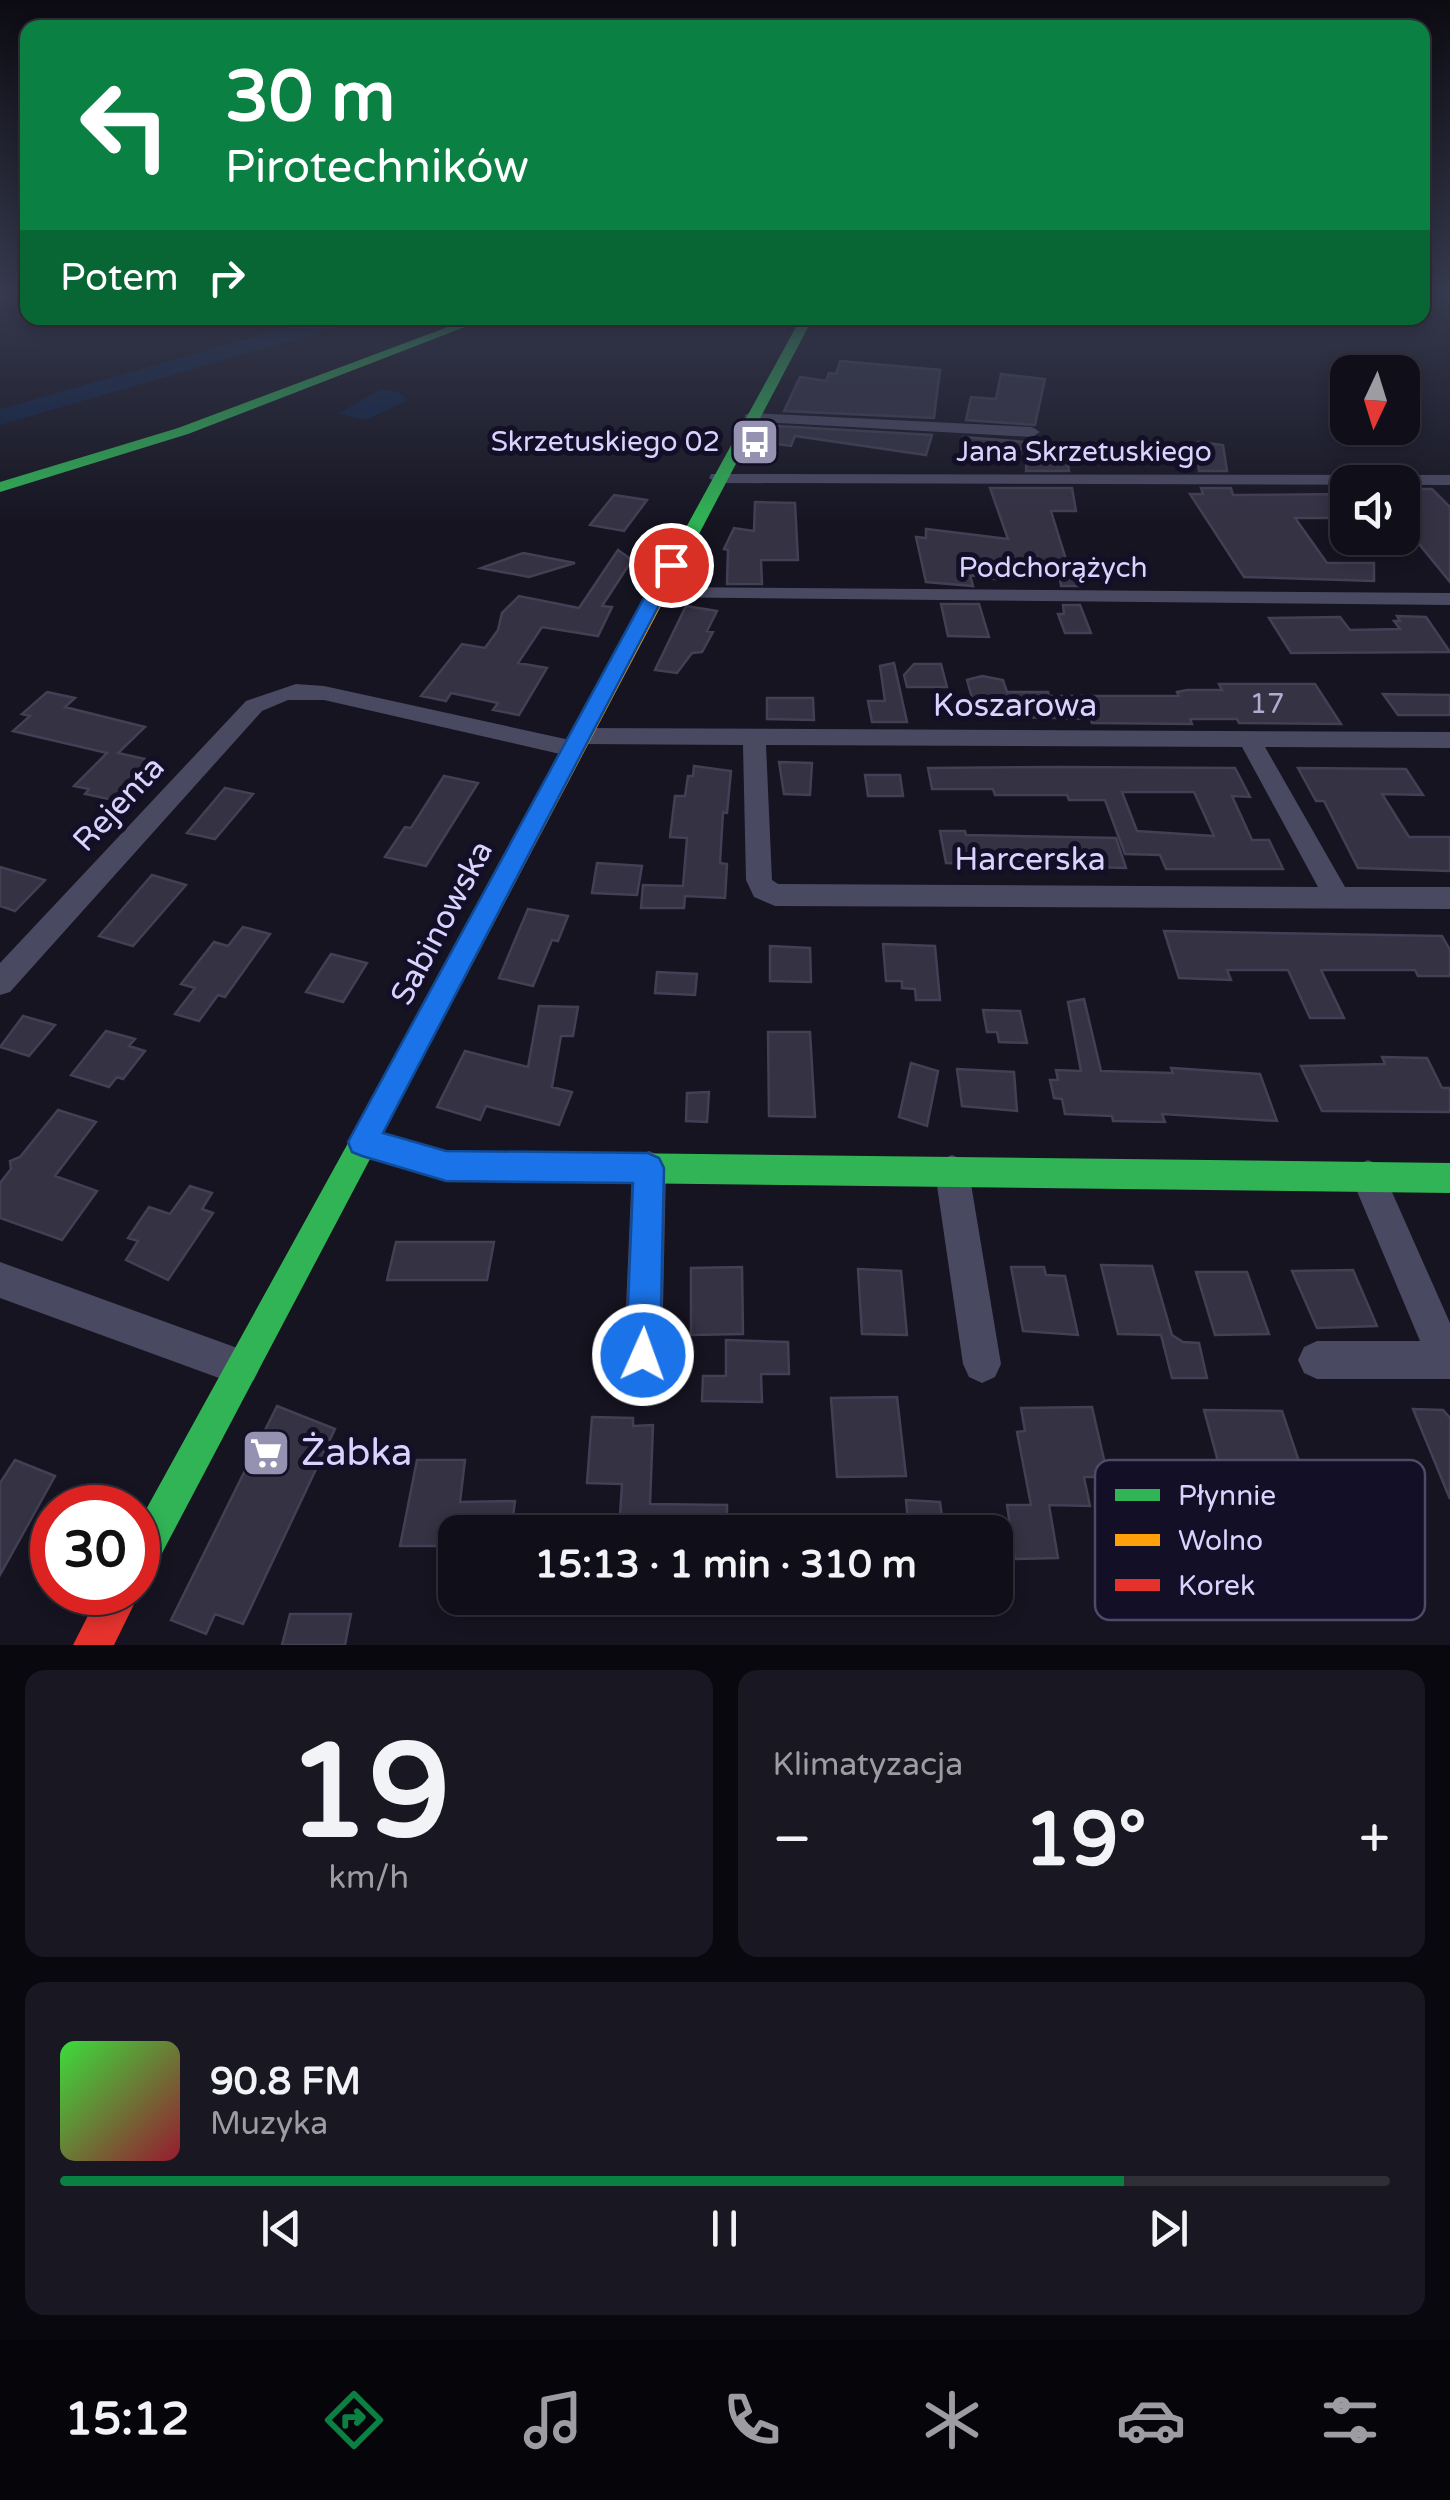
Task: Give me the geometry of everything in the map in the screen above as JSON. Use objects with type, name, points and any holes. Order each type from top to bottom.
[{"type":"street","points":[[0,474],[162,425],[309,371]]},
{"type":"street","points":[[0,487],[158,441],[348,371]]},
{"type":"street","name":"Sabinowska","points":[[160,1520],[776,371]]},
{"type":"street","points":[[750,418],[1032,432]]},
{"type":"street","name":"Jana Skrzetuskiego","points":[[718,478],[1450,480]]},
{"type":"street","name":"Podchorążych","points":[[656,593],[1450,598]]},
{"type":"street","name":"Koszarowa","points":[[300,689],[576,742],[754,737],[1450,740]]},
{"type":"street","name":"Rejenta","points":[[0,983],[254,706],[282,692],[300,689]]},
{"type":"street","name":"Harcerska","points":[[754,737],[759,880],[763,889],[775,894],[1450,898]]},
{"type":"street","points":[[1249,739],[1336,898]]},
{"type":"street","points":[[362,1142],[446,1166],[1450,1178]]},
{"type":"street","points":[[643,1355],[648,1168]]},
{"type":"street","points":[[952,1172],[982,1364]]},
{"type":"street","points":[[1317,1360],[1449,1360],[1368,1177]]},
{"type":"street","points":[[0,1280],[242,1367]]},
{"type":"street","points":[[93,1645],[108,1615]]},
{"type":"water","points":[[380,390],[398,392],[408,400],[366,420],[337,414]]},
{"type":"building","points":[[837,371],[940,371],[934,418],[784,411],[800,377],[826,381],[829,373]]},
{"type":"building","points":[[1001,374],[1045,379],[1035,425],[966,420],[971,397],[996,399]]},
{"type":"building","points":[[776,426],[932,435],[926,455],[795,436],[791,446],[768,443]]},
{"type":"building","points":[[963,437],[1065,445],[1069,471],[1026,471],[1027,450],[961,442]]},
{"type":"building","points":[[1199,442],[1223,445],[1227,471],[1199,471]]},
{"type":"building","points":[[990,488],[1072,488],[1076,511],[1051,511],[1068,566],[1077,567],[1081,586],[1061,586],[1060,578],[1001,570],[1001,580],[970,575],[973,586],[926,582],[916,537],[926,538],[926,529],[1008,539]]},
{"type":"building","points":[[1201,488],[1231,488],[1233,495],[1330,494],[1330,518],[1295,518],[1327,563],[1374,563],[1374,581],[1244,577],[1190,494],[1203,494]]},
{"type":"building","points":[[1420,489],[1432,489],[1450,507],[1450,582],[1420,545]]},
{"type":"building","points":[[614,495],[647,500],[624,531],[590,525]]},
{"type":"building","points":[[755,502],[795,503],[798,560],[761,560],[762,584],[727,584],[728,550],[724,549],[734,528],[754,531]]},
{"type":"building","points":[[618,550],[632,560],[602,606],[612,607],[598,636],[542,627],[518,663],[547,668],[519,715],[493,710],[498,703],[451,693],[446,701],[421,696],[462,644],[485,648],[498,630],[502,613],[519,596],[579,608]]},
{"type":"building","points":[[523,553],[575,563],[529,577],[481,568]]},
{"type":"building","points":[[941,604],[979,604],[989,637],[948,636]]},
{"type":"building","points":[[1063,605],[1080,605],[1091,633],[1065,633],[1058,614],[1064,614]]},
{"type":"building","points":[[686,606],[717,611],[707,631],[713,632],[702,652],[692,653],[677,673],[655,670]]},
{"type":"building","points":[[1397,616],[1426,617],[1450,652],[1291,653],[1269,618],[1340,617],[1350,630],[1400,629],[1394,621],[1400,621]]},
{"type":"building","points":[[894,663],[907,722],[872,722],[868,701],[885,701],[880,666]]},
{"type":"building","points":[[914,664],[941,664],[947,687],[907,687],[904,675]]},
{"type":"building","points":[[982,676],[1003,680],[1007,692],[1048,692],[1049,696],[1179,696],[1177,692],[1187,690],[1222,690],[1219,684],[1315,684],[1341,724],[1239,723],[1237,719],[1190,719],[1192,724],[1092,723],[1091,719],[977,716],[967,680]]},
{"type":"building","points":[[47,692],[75,698],[65,707],[145,727],[118,753],[154,761],[113,800],[85,794],[89,789],[74,786],[107,753],[13,731],[30,716],[22,714]]},
{"type":"building","points":[[1383,694],[1450,695],[1450,715],[1398,715]]},
{"type":"building","points":[[767,698],[813,698],[814,720],[767,719]]},
{"type":"building","points":[[779,762],[812,763],[810,795],[784,794]]},
{"type":"building","points":[[694,766],[731,771],[727,813],[723,812],[720,863],[727,864],[725,898],[685,896],[684,908],[641,908],[643,885],[683,886],[687,838],[670,837],[675,796],[685,796]]},
{"type":"building","points":[[928,768],[1235,768],[1250,797],[1232,796],[1252,840],[1269,840],[1283,869],[1166,869],[1160,855],[1125,854],[1105,800],[1069,800],[1067,795],[995,795],[993,789],[932,789]],"holes":[[[1122,792],[1194,792],[1214,836],[1137,831]]]},
{"type":"building","points":[[1298,768],[1406,769],[1423,795],[1382,794],[1409,837],[1450,837],[1450,871],[1358,868],[1324,801],[1316,801]]},
{"type":"building","points":[[865,775],[900,775],[903,796],[868,796]]},
{"type":"building","points":[[444,776],[478,783],[426,866],[385,857],[405,827],[411,828]]},
{"type":"building","points":[[225,788],[253,794],[215,839],[187,833]]},
{"type":"building","points":[[940,831],[1116,838],[1126,868],[946,863]]},
{"type":"building","points":[[597,863],[642,866],[637,895],[592,893]]},
{"type":"building","points":[[0,867],[45,880],[15,911],[0,906]]},
{"type":"building","points":[[152,875],[186,885],[133,946],[99,936]]},
{"type":"building","points":[[528,909],[568,916],[558,941],[552,940],[533,986],[499,978]]},
{"type":"building","points":[[243,927],[270,934],[225,997],[218,995],[199,1021],[175,1014],[195,988],[181,984],[214,942],[228,946]]},
{"type":"building","points":[[1164,931],[1442,936],[1450,950],[1450,976],[1418,976],[1415,970],[1321,970],[1344,1018],[1310,1018],[1288,970],[1227,970],[1231,980],[1179,978]]},
{"type":"building","points":[[883,944],[935,946],[940,1000],[916,1000],[915,989],[902,988],[902,981],[886,981]]},
{"type":"building","points":[[770,946],[810,948],[811,982],[770,981]]},
{"type":"building","points":[[331,954],[367,963],[343,1002],[306,992]]},
{"type":"building","points":[[657,972],[697,974],[695,995],[655,993]]},
{"type":"building","points":[[1084,999],[1101,1071],[1173,1073],[1171,1068],[1260,1074],[1277,1121],[1162,1114],[1165,1122],[1113,1121],[1112,1116],[1065,1114],[1062,1099],[1054,1098],[1050,1080],[1058,1080],[1056,1070],[1081,1071],[1068,1002]]},
{"type":"building","points":[[539,1006],[578,1007],[573,1036],[561,1036],[552,1087],[572,1092],[559,1125],[486,1106],[480,1120],[437,1107],[465,1051],[528,1067]]},
{"type":"building","points":[[983,1010],[1020,1011],[1027,1043],[999,1042],[997,1032],[987,1032]]},
{"type":"building","points":[[23,1016],[55,1025],[29,1056],[0,1047]]},
{"type":"building","points":[[106,1031],[135,1039],[129,1046],[145,1051],[123,1079],[117,1077],[109,1087],[71,1075]]},
{"type":"building","points":[[768,1032],[810,1032],[815,1117],[769,1116]]},
{"type":"building","points":[[1382,1057],[1427,1058],[1442,1088],[1450,1088],[1450,1112],[1322,1111],[1301,1066],[1385,1064]]},
{"type":"building","points":[[911,1063],[938,1071],[927,1126],[899,1117]]},
{"type":"building","points":[[957,1069],[1014,1072],[1017,1111],[962,1106]]},
{"type":"building","points":[[709,1092],[707,1122],[686,1121],[687,1093]]},
{"type":"building","points":[[58,1110],[96,1122],[55,1176],[97,1191],[62,1240],[0,1218],[0,1183],[11,1169],[10,1161],[20,1157]]},
{"type":"building","points":[[190,1186],[212,1193],[202,1209],[213,1213],[168,1280],[126,1260],[138,1241],[128,1238],[149,1207],[170,1214]]},
{"type":"building","points":[[396,1242],[494,1242],[487,1280],[387,1280]]},
{"type":"building","points":[[1101,1265],[1152,1266],[1172,1335],[1183,1342],[1199,1343],[1207,1378],[1172,1378],[1161,1335],[1118,1334]]},
{"type":"building","points":[[742,1267],[743,1334],[691,1335],[691,1268]]},
{"type":"building","points":[[1011,1267],[1044,1267],[1046,1275],[1065,1276],[1078,1335],[1023,1331]]},
{"type":"building","points":[[858,1269],[901,1271],[907,1335],[862,1334]]},
{"type":"building","points":[[1353,1270],[1377,1326],[1317,1328],[1292,1271]]},
{"type":"building","points":[[1196,1272],[1247,1272],[1269,1334],[1215,1335]]},
{"type":"building","points":[[726,1340],[788,1342],[789,1374],[761,1374],[762,1402],[702,1401],[703,1376],[726,1376]]},
{"type":"building","points":[[897,1397],[906,1476],[837,1477],[831,1398]]},
{"type":"building","points":[[277,1406],[335,1429],[243,1624],[215,1614],[206,1634],[171,1620]]},
{"type":"building","points":[[1092,1407],[1104,1460],[1095,1460],[1095,1477],[1084,1477],[1090,1506],[1049,1505],[1058,1558],[1015,1559],[1013,1515],[1008,1515],[1007,1505],[1031,1505],[1017,1432],[1025,1431],[1021,1408]]},
{"type":"building","points":[[1413,1409],[1443,1410],[1450,1418],[1450,1499]]},
{"type":"building","points":[[1204,1410],[1282,1411],[1299,1460],[1218,1460]]},
{"type":"building","points":[[592,1417],[633,1418],[633,1426],[653,1425],[650,1504],[727,1505],[727,1515],[620,1515],[622,1484],[587,1483]]},
{"type":"building","points":[[15,1460],[55,1476],[50,1485],[30,1485],[30,1521],[0,1575],[0,1483]]},
{"type":"building","points":[[417,1460],[465,1460],[460,1502],[515,1501],[513,1515],[438,1515],[438,1546],[400,1546]]},
{"type":"building","points":[[906,1500],[940,1502],[942,1515],[907,1515]]},
{"type":"building","points":[[290,1614],[351,1614],[345,1645],[282,1645]]},
{"type":"waterway","points":[[0,417],[161,371]]},
{"type":"traffic: fast","points":[[0,487],[183,431],[342,371]]},
{"type":"traffic: fast","points":[[653,604],[779,371]]},
{"type":"traffic: fast","points":[[160,1520],[437,1006]]},
{"type":"traffic: fast","points":[[362,1142],[446,1166],[1450,1178]]},
{"type":"traffic: slow","points":[[437,1006],[653,604]]},
{"type":"traffic: jam","points":[[93,1645],[109,1615]]},
{"type":"place","name":"Skrzetuskiego 02","points":[[755,442]]},
{"type":"place","name":"Żabka","points":[[266,1453]]},
{"type":"route","points":[[643,1355],[648,1168],[446,1166],[362,1142],[671,565]]}]
